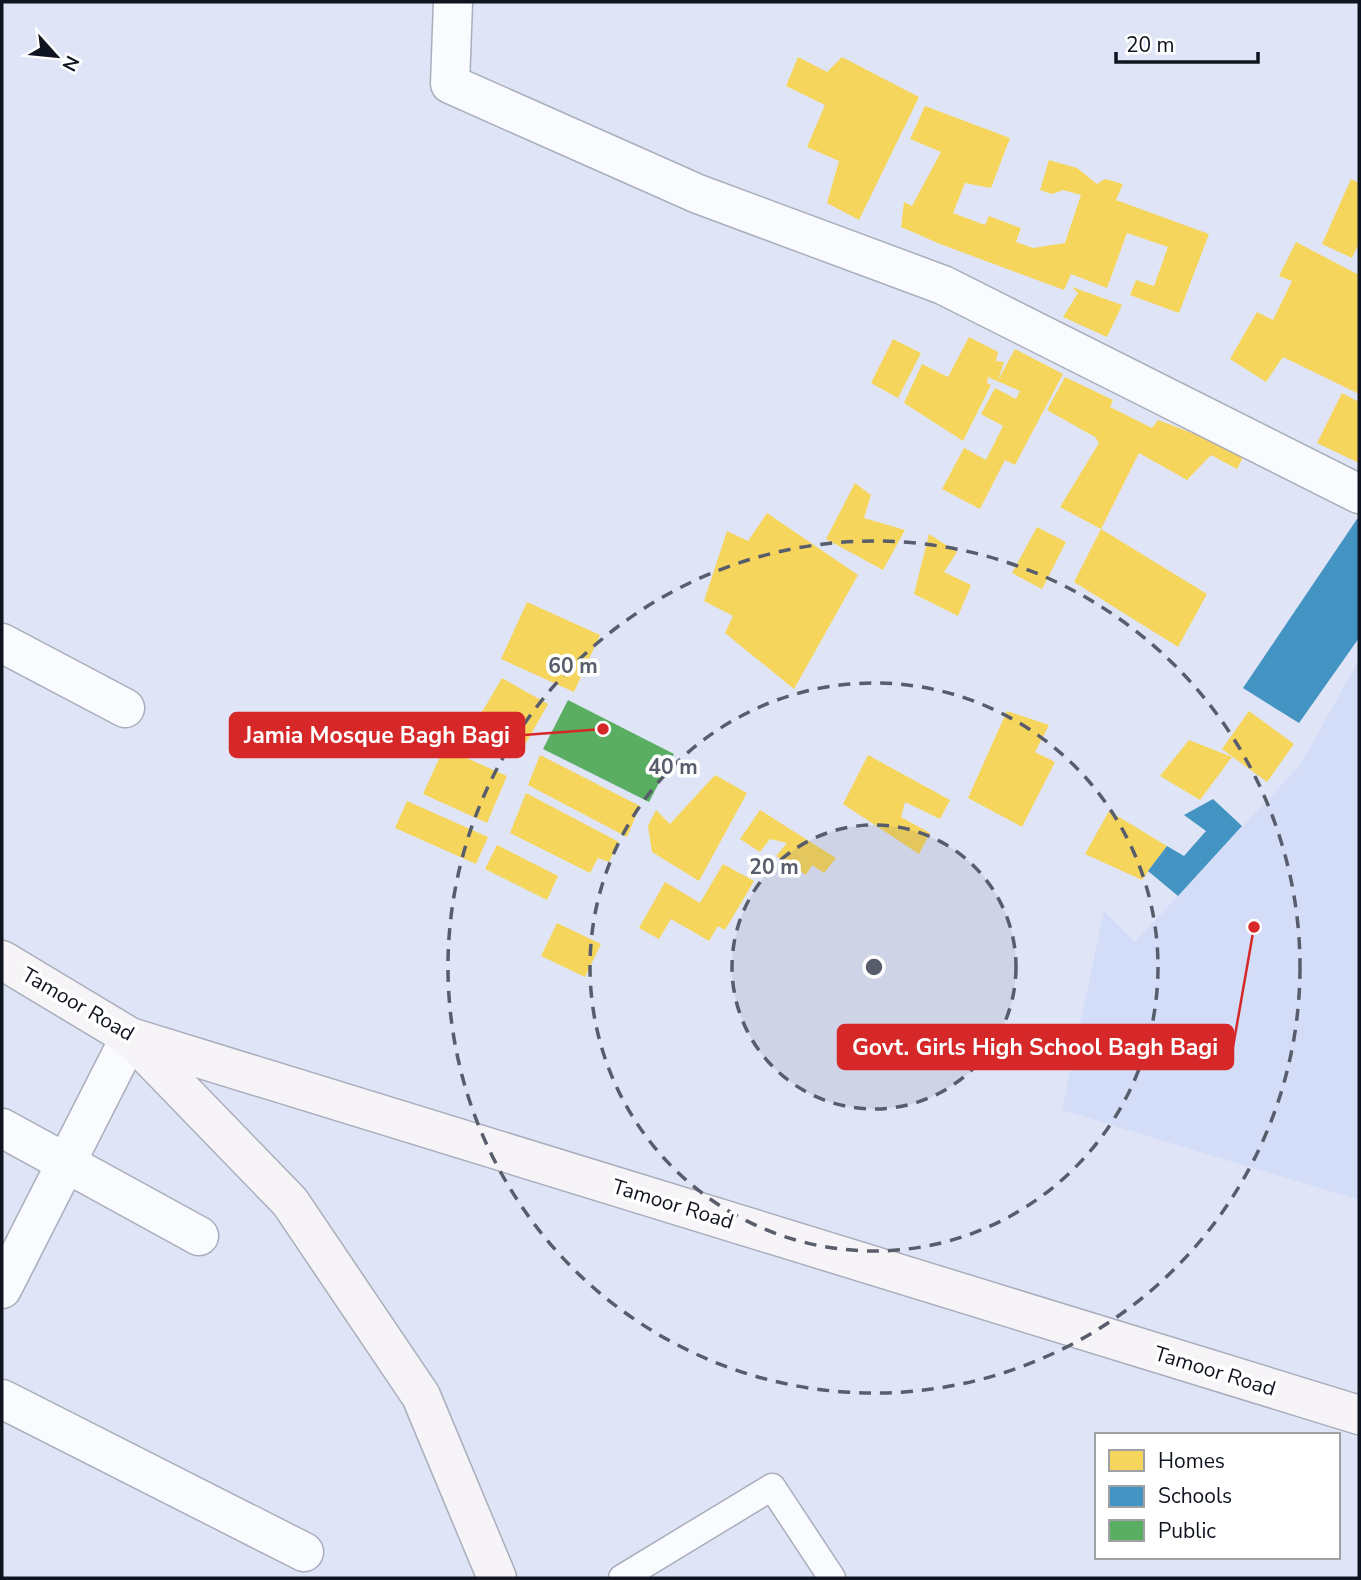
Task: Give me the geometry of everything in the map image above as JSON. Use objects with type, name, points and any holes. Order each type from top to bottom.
[{"type":"street","points":[[453,2],[450,84],[698,194],[943,285],[1359,494]]},
{"type":"street","points":[[2,643],[125,708]]},
{"type":"street","name":"Tamoor Road","points":[[2,961],[130,1037],[1359,1415]]},
{"type":"street","points":[[2,1289],[130,1037],[290,1202],[421,1396],[497,1578]]},
{"type":"street","points":[[2,1128],[199,1236]]},
{"type":"street","points":[[2,1399],[304,1552]]},
{"type":"lane","points":[[622,1578],[772,1487],[832,1578]]},
{"type":"shaded area","points":[[1359,660],[1359,1200],[1062,1110],[1104,911],[1135,942],[1300,765]]},
{"type":"building: Homes","points":[[798,57],[827,72],[842,57],[919,97],[859,220],[827,203],[839,161],[807,147],[825,105],[786,86]]},
{"type":"building: Homes","points":[[925,106],[1010,138],[991,188],[965,183],[953,213],[985,225],[989,216],[1021,228],[1016,242],[1033,248],[1065,243],[1081,195],[1063,190],[1052,194],[1040,190],[1049,160],[1077,168],[1097,184],[1105,179],[1123,184],[1116,200],[1209,234],[1179,313],[1130,295],[1136,280],[1154,286],[1168,247],[1127,233],[1107,288],[1071,274],[1064,290],[901,227],[904,202],[912,206],[941,152],[910,139]]},
{"type":"building: Homes","points":[[1351,179],[1359,183],[1359,243],[1352,258],[1322,244]]},
{"type":"building: Homes","points":[[1296,242],[1359,275],[1359,394],[1283,357],[1266,382],[1230,359],[1257,312],[1273,320],[1292,281],[1279,276]]},
{"type":"building: Homes","points":[[1072,287],[1122,305],[1107,337],[1063,317],[1078,293]]},
{"type":"building: Homes","points":[[969,337],[998,352],[996,361],[1004,362],[998,380],[1015,349],[1063,374],[1015,465],[1005,460],[980,509],[942,489],[964,448],[986,460],[1003,426],[981,414],[995,388],[1016,399],[1020,391],[988,377],[987,383],[991,385],[963,441],[904,403],[922,364],[948,377]]},
{"type":"building: Homes","points":[[893,339],[921,353],[898,398],[871,383]]},
{"type":"building: Homes","points":[[1065,377],[1113,400],[1110,407],[1152,428],[1158,420],[1245,453],[1237,469],[1211,455],[1187,480],[1139,453],[1101,529],[1060,507],[1099,443],[1095,437],[1047,410]]},
{"type":"building: Homes","points":[[1342,393],[1359,402],[1359,463],[1317,443]]},
{"type":"building: Homes","points":[[855,483],[871,495],[864,518],[905,530],[883,570],[826,539]]},
{"type":"building: Homes","points":[[767,513],[858,575],[794,689],[725,633],[733,616],[704,601],[727,531],[748,541]]},
{"type":"building: Homes","points":[[1037,527],[1066,542],[1042,589],[1012,573]]},
{"type":"building: Homes","points":[[1101,529],[1207,594],[1178,647],[1074,582]]},
{"type":"building: Homes","points":[[929,534],[957,552],[944,572],[971,585],[958,616],[914,594]]},
{"type":"building: Homes","points":[[527,602],[600,635],[574,692],[501,659]]},
{"type":"building: Homes","points":[[502,678],[548,704],[526,743],[479,717]]},
{"type":"building: Homes","points":[[1007,711],[1049,725],[1035,752],[1055,762],[1022,827],[968,798]]},
{"type":"building: Homes","points":[[1249,711],[1294,744],[1267,782],[1222,749]]},
{"type":"building: Homes","points":[[1189,740],[1232,757],[1200,800],[1160,776]]},
{"type":"building: Homes","points":[[444,748],[507,776],[487,823],[423,794]]},
{"type":"building: Homes","points":[[540,755],[640,806],[627,837],[528,785]]},
{"type":"building: Homes","points":[[868,755],[950,800],[940,819],[905,802],[901,817],[930,833],[919,854],[843,804]]},
{"type":"building: Homes","points":[[715,775],[747,793],[699,881],[652,852],[648,826],[656,810],[670,824]]},
{"type":"building: Homes","points":[[526,793],[619,842],[609,862],[598,858],[590,873],[510,833]]},
{"type":"building: Homes","points":[[407,801],[488,837],[476,864],[395,828]]},
{"type":"building: Homes","points":[[760,810],[836,858],[824,873],[812,865],[806,875],[776,856],[787,843],[770,839],[760,852],[740,839]]},
{"type":"building: Homes","points":[[1109,811],[1167,846],[1142,880],[1085,854]]},
{"type":"building: Homes","points":[[497,845],[558,876],[547,900],[485,869]]},
{"type":"building: Homes","points":[[723,864],[754,881],[725,930],[718,926],[709,941],[671,919],[659,939],[639,928],[665,882],[700,903]]},
{"type":"building: Homes","points":[[557,923],[601,944],[585,977],[541,956]]},
{"type":"building: Schools","points":[[1357,519],[1359,638],[1299,723],[1243,688]]},
{"type":"building: Schools","points":[[1213,799],[1242,826],[1178,896],[1148,871],[1167,846],[1184,856],[1206,831],[1184,815]]},
{"type":"building: Public","points":[[568,700],[674,754],[649,802],[543,749]]},
{"type":"place","name":"Jamia Mosque Bagh Bagi","points":[[603,729]]},
{"type":"place","name":"Govt. Girls High School Bagh Bagi","points":[[1254,927]]}]
